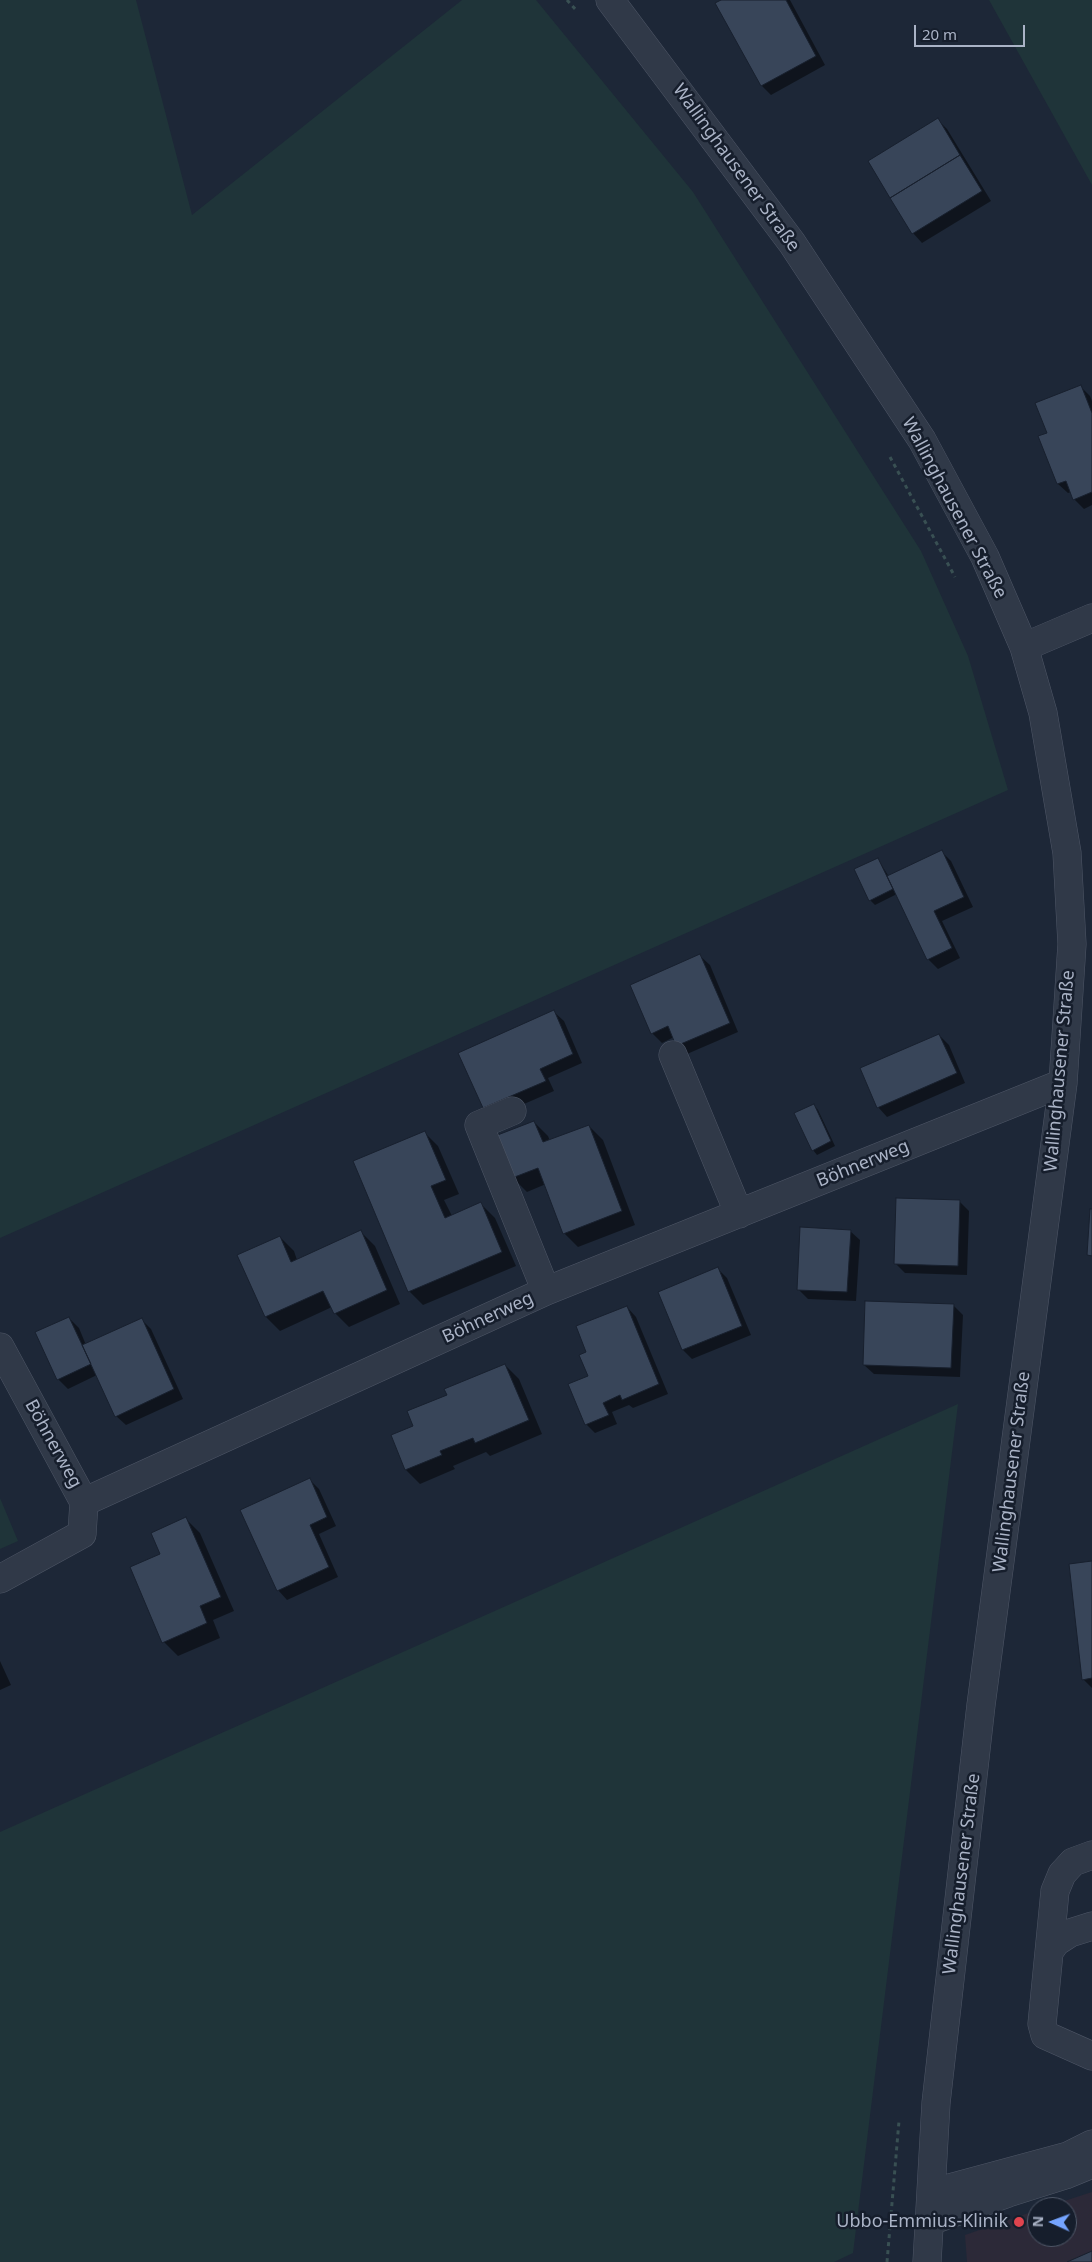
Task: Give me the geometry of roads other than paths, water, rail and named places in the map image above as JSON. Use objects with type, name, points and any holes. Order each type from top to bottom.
[{"type":"street","name":"Wallinghausener Straße","points":[[610,0],[792,243],[922,440],[985,557],[1024,647],[1042,713],[1056,779],[1082,942],[981,1705],[936,2104],[928,2262]]},
{"type":"street","points":[[1024,647],[1092,618]]},
{"type":"street","points":[[673,1055],[739,1214]]},
{"type":"street","name":"Böhnerweg","points":[[0,1347],[84,1502],[546,1291],[1062,1083]]},
{"type":"street","points":[[512,1111],[479,1125],[546,1291]]},
{"type":"street","points":[[0,1580],[82,1534],[84,1502]]},
{"type":"street","points":[[1092,1855],[1073,1862],[1062,1874],[1056,1891],[1042,2024],[1045,2035],[1092,2056]]},
{"type":"street","points":[[1049,1952],[1056,1942],[1070,1933],[1092,1926]]},
{"type":"street","points":[[931,2193],[1068,2156],[1092,2144]]},
{"type":"street","points":[[930,2221],[1008,2193],[1065,2176],[1092,2164]]},
{"type":"place","name":"Ubbo-Emmius-Klinik","points":[[1019,2222]]}]
